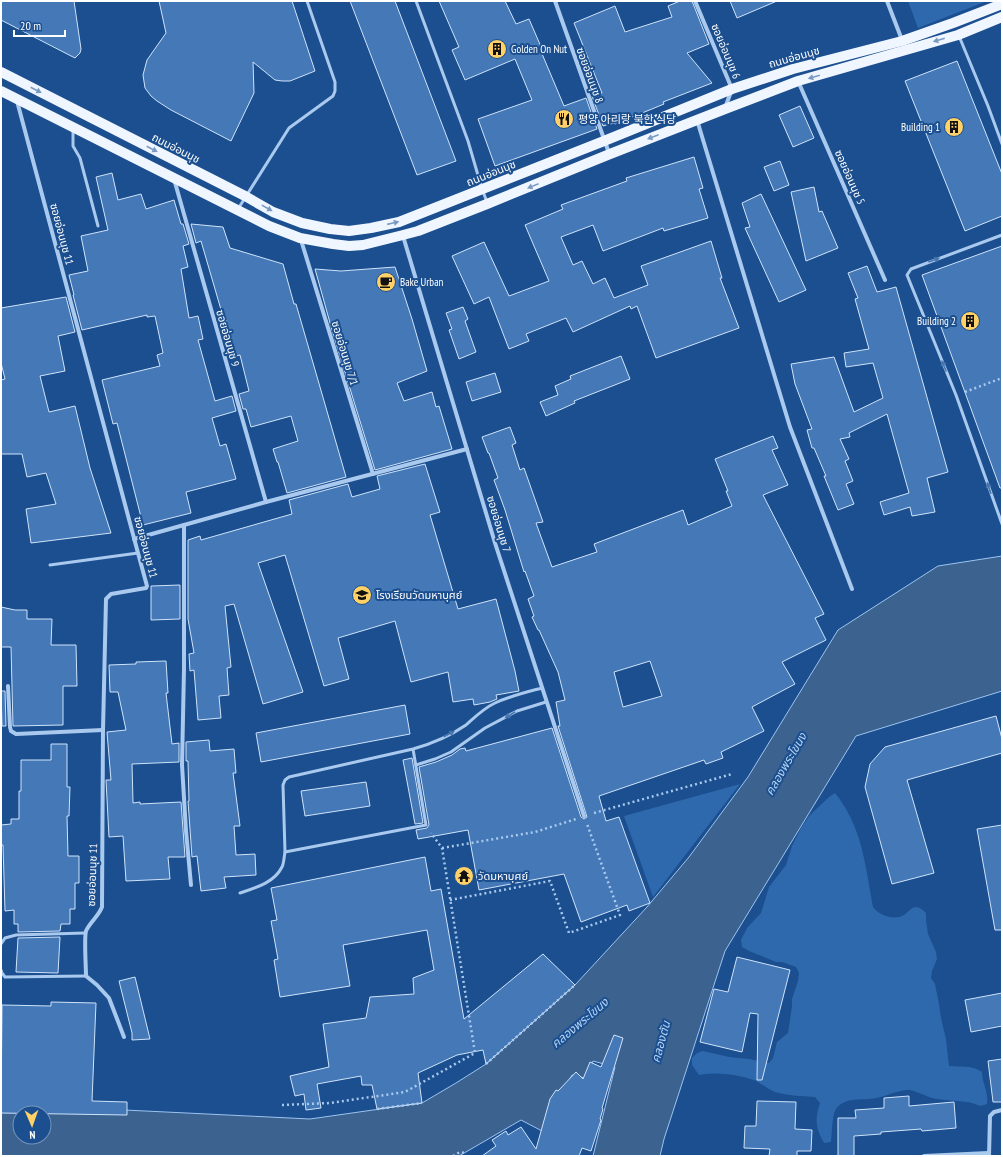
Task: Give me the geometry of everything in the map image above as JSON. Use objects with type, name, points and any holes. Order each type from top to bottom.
[{"type":"main road","name":"ถนนอ่อนนุช","points":[[1,72],[246,196],[273,212],[302,223],[349,231],[399,222],[604,141],[732,88],[793,69],[902,41],[1002,4]]},
{"type":"main road","points":[[1,90],[269,226],[300,238],[349,246],[363,245],[418,231],[798,81],[958,35],[1002,18]]},
{"type":"main road","points":[[953,23],[958,35]]},
{"type":"street","name":"ซอยอ่อนนุช 8","points":[[555,1],[604,141],[610,154]]},
{"type":"street","name":"ซอยอ่อนนุช 6","points":[[695,1],[732,88],[725,109]]},
{"type":"street","points":[[888,1],[902,41]]},
{"type":"street","name":"ซอยอ่อนนุช 5","points":[[798,81],[885,280]]},
{"type":"street","name":"ซอยอ่อนนุช 11","points":[[17,98],[147,586],[111,594],[106,599],[103,730],[102,907],[99,914],[90,924],[85,933]]},
{"type":"street","points":[[697,120],[790,427],[852,589]]},
{"type":"street","name":"ซอยอ่อนนุช 9","points":[[174,179],[266,502]]},
{"type":"street","name":"ซอยอ่อนนุช 7","points":[[403,235],[495,543],[584,816]]},
{"type":"street","name":"ซอยอ่อนนุช 7/1","points":[[300,238],[373,474]]},
{"type":"street","points":[[134,539],[266,502],[467,449]]},
{"type":"street","points":[[184,525],[182,765],[191,884]]},
{"type":"street","points":[[8,686],[10,727],[16,734],[103,730]]},
{"type":"street","points":[[85,933],[86,976],[109,998],[124,1037]]},
{"type":"street","points":[[924,1156],[988,1154],[990,1116],[994,1112],[1002,1110]]},
{"type":"lane","points":[[237,210],[289,128],[333,96],[335,82],[307,1]]},
{"type":"lane","points":[[416,1],[468,141],[487,204]]},
{"type":"lane","points":[[958,35],[988,106],[1002,144]]},
{"type":"lane","points":[[73,127],[73,146],[80,158],[98,226]]},
{"type":"lane","points":[[1002,235],[911,269],[907,275],[956,395],[1002,524]]},
{"type":"lane","points":[[50,565],[138,553]]},
{"type":"lane","points":[[240,893],[261,886],[277,874],[282,866],[285,852],[283,785],[285,780],[290,777],[426,745],[451,734],[495,703],[516,695],[542,688]]},
{"type":"lane","points":[[416,765],[436,759],[451,752],[486,728],[518,711],[546,702]]},
{"type":"lane","points":[[285,852],[426,826],[413,749]]},
{"type":"lane","points":[[1,944],[5,938],[16,935],[85,933]]},
{"type":"lane","points":[[1,970],[5,977],[86,976]]},
{"type":"path","points":[[956,395],[1002,378]]},
{"type":"path","points":[[442,848],[535,832],[584,816],[732,774]]},
{"type":"path","points":[[450,900],[550,881],[569,933],[620,915],[584,816]]},
{"type":"path","points":[[282,1105],[330,1103],[405,1092],[475,1053],[442,848],[426,826]]},
{"type":"path","points":[[486,1064],[575,985]]},
{"type":"path","points":[[377,1109],[422,1103]]},
{"type":"path","points":[[453,1156],[460,1152],[465,1153]]},
{"type":"shaded area","points":[[908,1],[987,1],[918,28]]},
{"type":"shaded area","points":[[740,784],[653,897],[624,816]]},
{"type":"shaded area","points":[[835,793],[852,820],[862,848],[873,907],[882,914],[890,917],[902,916],[915,907],[920,908],[926,913],[928,934],[936,952],[937,959],[931,978],[935,984],[946,1039],[949,1066],[970,1067],[982,1072],[987,1104],[980,1106],[963,1101],[932,1098],[909,1090],[871,1099],[844,1102],[836,1109],[835,1112],[831,1142],[824,1143],[817,1128],[817,1114],[820,1103],[815,1097],[775,1092],[754,1080],[740,1076],[726,1074],[699,1075],[692,1065],[692,1058],[697,1053],[703,1051],[729,1057],[769,1063],[773,1058],[777,1042],[788,1033],[792,999],[799,973],[796,967],[782,962],[776,962],[749,951],[742,947],[741,940],[747,928],[761,913],[769,887],[786,865],[792,846],[801,828],[809,816]]},
{"type":"water","points":[[1002,556],[1002,691],[856,736],[725,951],[664,1139],[660,1156],[593,1156],[615,1067],[593,1061],[585,1078],[572,1075],[542,1131],[521,1120],[459,1156],[1,1156],[1,1104],[22,1105],[12,1105],[12,1145],[52,1145],[52,1106],[310,1119],[422,1103],[456,1083],[486,1064],[575,985],[647,907],[689,857],[748,777],[838,630],[938,566]]},
{"type":"building","points":[[1,1],[74,1],[81,49],[80,53],[75,58],[1,20]]},
{"type":"building","points":[[159,1],[292,1],[315,71],[290,81],[275,80],[253,62],[254,93],[231,141],[171,110],[151,96],[145,88],[143,75],[147,60],[166,33]]},
{"type":"building","points":[[350,1],[395,1],[456,161],[417,175]]},
{"type":"building","points":[[439,1],[505,1],[516,24],[529,19],[564,106],[586,98],[597,129],[495,166],[478,119],[532,100],[515,59],[465,80],[452,50],[459,47]]},
{"type":"building","points":[[680,1],[692,1],[709,44],[687,53],[712,83],[663,102],[664,104],[615,124],[603,126],[592,96],[602,93],[574,23],[615,6],[625,32],[672,17],[668,6]]},
{"type":"building","points":[[730,1],[777,1],[737,18]]},
{"type":"building","name":"Building 1","points":[[957,61],[1002,174],[1002,216],[965,231],[905,81]]},
{"type":"building","points":[[800,106],[814,138],[793,147],[779,115]]},
{"type":"building","points":[[694,157],[703,188],[699,189],[708,218],[664,231],[663,228],[603,251],[593,225],[561,237],[573,265],[582,261],[593,284],[605,278],[614,298],[648,285],[641,266],[711,241],[722,278],[720,278],[739,328],[656,358],[637,306],[631,309],[630,306],[573,332],[566,318],[526,334],[529,341],[509,349],[489,297],[474,304],[452,256],[484,242],[509,296],[549,281],[525,225],[563,209],[561,205],[627,181],[626,178]]},
{"type":"building","points":[[780,161],[789,185],[774,191],[764,167]]},
{"type":"building","points":[[112,173],[118,200],[141,194],[146,209],[174,200],[189,244],[183,246],[188,267],[181,269],[189,318],[198,316],[203,339],[198,340],[215,401],[232,396],[236,411],[212,418],[220,446],[226,444],[236,479],[186,492],[191,513],[143,525],[117,423],[113,424],[102,380],[160,366],[157,355],[163,353],[155,316],[147,317],[147,315],[82,330],[69,275],[88,271],[81,236],[108,230],[96,177]]},
{"type":"building","points":[[814,187],[819,212],[822,211],[838,248],[806,261],[791,192]]},
{"type":"building","points":[[761,194],[806,290],[779,302],[745,228],[750,227],[742,203]]},
{"type":"building","points":[[191,224],[223,227],[230,248],[283,264],[346,477],[287,493],[273,449],[298,441],[291,416],[251,427],[246,409],[243,409],[239,394],[249,391],[240,355],[236,356],[201,241],[196,243]]},
{"type":"building","name":"Building 2","points":[[1002,246],[1002,488],[1000,488],[922,275]]},
{"type":"building","points":[[867,266],[877,292],[896,287],[948,472],[927,478],[935,512],[912,516],[910,507],[884,515],[880,502],[909,493],[887,414],[849,433],[850,437],[840,439],[849,459],[845,461],[853,481],[846,484],[854,504],[838,510],[824,476],[826,476],[814,448],[812,448],[807,430],[812,429],[795,384],[791,364],[834,357],[854,412],[883,398],[873,363],[846,367],[844,353],[869,349],[855,299],[858,298],[848,273]]},
{"type":"building","points":[[395,267],[427,371],[397,383],[404,401],[432,392],[436,407],[439,406],[452,449],[375,470],[315,269],[341,271]]},
{"type":"building","points":[[66,297],[75,332],[58,336],[65,371],[40,376],[49,412],[75,406],[90,468],[111,533],[31,543],[26,509],[56,504],[46,473],[27,477],[22,454],[1,454],[1,380],[5,379],[1,363],[1,308]]},
{"type":"building","points":[[463,307],[468,319],[465,321],[476,352],[459,359],[449,330],[452,329],[446,313]]},
{"type":"building","points":[[621,356],[630,379],[574,401],[575,403],[546,416],[540,402],[558,395],[555,386],[571,379],[570,376]]},
{"type":"building","points":[[495,373],[501,392],[472,401],[466,382]]},
{"type":"building","points":[[510,427],[516,443],[512,445],[520,470],[524,468],[543,522],[536,523],[552,567],[597,552],[594,544],[683,510],[688,525],[732,506],[726,491],[728,491],[715,459],[773,436],[778,448],[772,450],[788,485],[763,495],[824,614],[815,618],[826,640],[782,662],[795,684],[752,707],[764,731],[721,752],[723,758],[706,764],[704,760],[599,796],[606,821],[619,817],[650,903],[629,911],[627,905],[581,922],[564,874],[479,890],[468,830],[418,839],[416,830],[427,828],[429,825],[419,767],[452,755],[460,749],[465,748],[466,751],[552,728],[581,817],[584,819],[587,817],[558,726],[560,726],[556,702],[565,700],[558,672],[532,617],[534,616],[528,599],[534,596],[525,571],[524,572],[494,480],[498,478],[482,437]],"holes":[[[650,661],[662,696],[623,707],[614,672]]]},
{"type":"building","name":"โรงเรียนวัดมหาบุศย์","points":[[425,464],[440,512],[430,515],[458,609],[496,599],[519,691],[496,695],[497,699],[474,705],[473,699],[453,702],[448,672],[411,682],[395,621],[338,638],[349,679],[324,686],[285,555],[258,563],[303,692],[263,704],[234,604],[225,606],[231,667],[227,668],[229,695],[219,696],[221,718],[198,720],[194,670],[190,671],[189,654],[194,653],[188,619],[188,540],[200,536],[201,540],[292,514],[289,500],[348,484],[352,497],[380,489],[377,476]]},
{"type":"building","points":[[180,585],[180,619],[151,620],[151,586]]},
{"type":"building","points":[[1,607],[15,610],[27,610],[27,619],[52,619],[51,645],[76,645],[77,686],[63,686],[63,725],[13,726],[11,647],[1,647]]},
{"type":"building","points":[[166,661],[168,693],[166,693],[172,744],[179,743],[179,762],[132,764],[133,803],[181,802],[185,857],[168,857],[170,879],[126,881],[123,836],[109,837],[106,780],[111,780],[107,732],[126,730],[118,692],[110,692],[109,665]]},
{"type":"building","points":[[1,691],[5,691],[6,726],[2,726]]},
{"type":"building","points":[[405,705],[410,734],[261,762],[256,733]]},
{"type":"building","points":[[996,716],[1002,739],[1002,753],[907,780],[934,873],[892,884],[865,787],[870,764],[885,747]]},
{"type":"building","points":[[209,740],[210,751],[234,749],[236,773],[233,773],[240,826],[234,826],[236,855],[255,854],[256,875],[224,877],[226,888],[201,891],[197,856],[192,857],[186,742]]},
{"type":"building","points":[[51,744],[67,744],[67,787],[70,787],[69,816],[67,816],[68,856],[79,856],[79,883],[75,883],[75,909],[70,909],[70,924],[61,924],[60,931],[18,932],[18,924],[14,924],[14,910],[5,911],[1,825],[11,824],[11,819],[19,819],[21,760],[51,760]]},
{"type":"building","points":[[412,758],[423,823],[415,824],[403,760]]},
{"type":"building","points":[[366,782],[370,806],[305,816],[301,791]]},
{"type":"building","points":[[1002,825],[1002,930],[995,930],[977,829]]},
{"type":"building","points":[[425,857],[431,891],[441,889],[464,1019],[543,954],[575,985],[486,1064],[483,1050],[457,1055],[418,1073],[422,1103],[377,1109],[372,1085],[362,1085],[361,1076],[317,1084],[321,1108],[306,1110],[304,1094],[295,1096],[290,1076],[329,1067],[323,1024],[366,1018],[370,997],[414,994],[413,978],[434,970],[427,930],[343,945],[350,986],[280,997],[274,960],[278,959],[271,921],[277,920],[271,888]]},
{"type":"building","points":[[60,937],[58,973],[16,972],[18,938]]},
{"type":"building","points":[[737,957],[790,970],[762,1080],[757,1080],[758,1014],[750,1013],[742,1052],[700,1042],[714,989],[728,992]]},
{"type":"building","points":[[135,977],[150,1039],[132,1040],[132,1033],[119,981]]},
{"type":"building","points":[[1002,993],[1002,1026],[971,1032],[965,1000]]},
{"type":"building","points":[[51,1002],[96,1003],[92,1101],[127,1102],[127,1115],[52,1114],[52,1105],[12,1105],[12,1113],[1,1113],[2,1005],[51,1006]]},
{"type":"building","points":[[614,1035],[623,1038],[591,1151],[582,1148],[579,1156],[482,1156],[496,1146],[492,1140],[506,1131],[508,1135],[521,1127],[536,1149],[550,1099],[556,1090],[558,1091],[576,1072],[583,1079],[590,1062],[601,1067]]},
{"type":"building","points":[[1002,1059],[1002,1102],[993,1102],[988,1061]]},
{"type":"building","points":[[909,1096],[909,1106],[954,1102],[956,1128],[881,1132],[881,1134],[854,1136],[854,1156],[838,1156],[838,1118],[856,1118],[855,1110],[884,1108],[884,1098]]},
{"type":"building","points":[[757,1101],[796,1102],[795,1129],[812,1130],[811,1151],[797,1151],[797,1156],[769,1156],[770,1149],[744,1148],[745,1126],[756,1126]]},
{"type":"place","name":"Golden On Nut","points":[[497,49]]},
{"type":"place","name":"평양 아리랑 북한 식당","points":[[564,119]]},
{"type":"place","name":"Building 1","points":[[954,127]]},
{"type":"place","name":"Bake Urban","points":[[386,282]]},
{"type":"place","name":"Building 2","points":[[970,321]]},
{"type":"place","name":"โรงเรียนวัดมหาบุศย์","points":[[362,595]]},
{"type":"place","name":"วัดมหาบุศย์","points":[[464,876]]},
{"type":"water label","name":"คลองพระโขนง","points":[[786,764]]},
{"type":"water label","name":"คลองพระโขนง","points":[[580,1023]]},
{"type":"water label","name":"คลองตัน","points":[[661,1042]]}]
